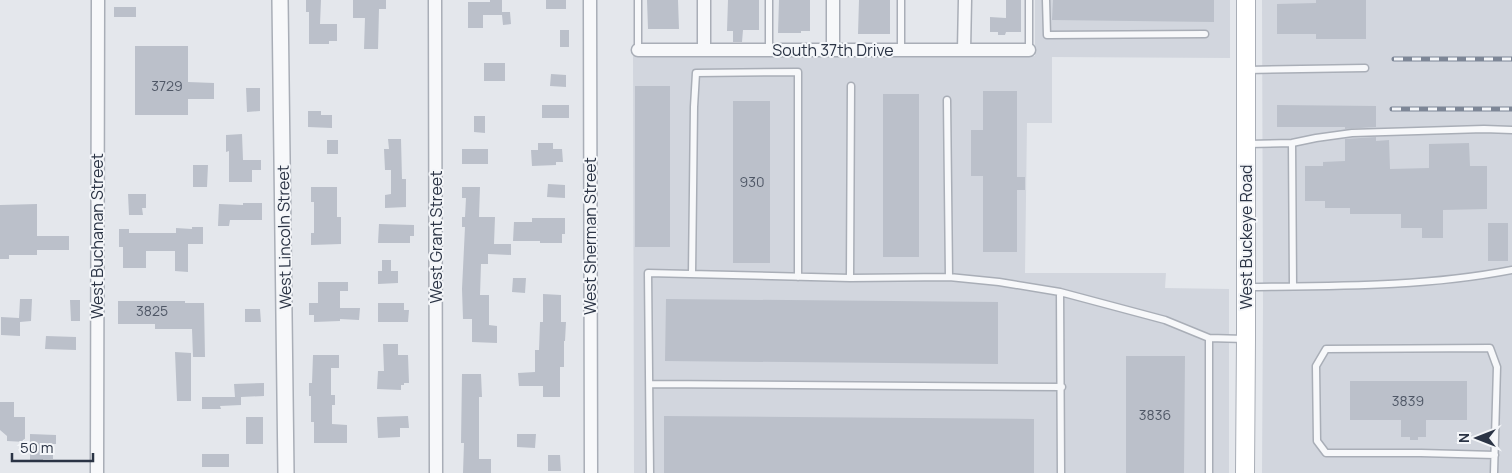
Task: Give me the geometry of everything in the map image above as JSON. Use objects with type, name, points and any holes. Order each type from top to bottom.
[{"type":"main road","name":"West Buckeye Road","points":[[1245,473],[1246,0]]},
{"type":"street","name":"West Buchanan Street","points":[[97,473],[98,0]]},
{"type":"street","name":"West Lincoln Street","points":[[280,0],[286,473]]},
{"type":"street","name":"West Grant Street","points":[[435,0],[436,473]]},
{"type":"street","name":"West Sherman Street","points":[[590,0],[591,473]]},
{"type":"street","points":[[704,0],[704,50]]},
{"type":"street","points":[[833,0],[833,49]]},
{"type":"street","points":[[964,50],[965,0]]},
{"type":"street","name":"South 37th Drive","points":[[638,50],[1029,50]]},
{"type":"lane","points":[[638,0],[638,50]]},
{"type":"lane","points":[[769,0],[769,50]]},
{"type":"lane","points":[[900,0],[901,50]]},
{"type":"lane","points":[[1029,0],[1029,50]]},
{"type":"lane","points":[[1046,0],[1047,35],[1205,34]]},
{"type":"lane","points":[[1246,70],[1365,68]]},
{"type":"lane","points":[[692,274],[696,73],[798,72],[798,277]]},
{"type":"lane","points":[[850,278],[852,86]]},
{"type":"lane","points":[[947,100],[949,277]]},
{"type":"lane","points":[[1246,144],[1292,143],[1352,133],[1484,129],[1512,130]]},
{"type":"lane","points":[[1292,143],[1292,286]]},
{"type":"lane","points":[[1246,287],[1423,283],[1512,270]]},
{"type":"lane","points":[[650,473],[648,273],[850,278],[949,277],[999,282],[1060,292],[1165,320],[1209,338],[1246,339]]},
{"type":"lane","points":[[1060,292],[1061,473]]},
{"type":"lane","points":[[1209,338],[1209,473]]},
{"type":"lane","points":[[1494,473],[1495,455],[1498,367],[1490,348],[1326,349],[1316,366],[1317,441],[1326,453],[1495,455]]},
{"type":"lane","points":[[650,384],[1062,387]]},
{"type":"shaded area","points":[[1035,0],[1230,0],[1230,58],[1052,57],[1052,123],[1027,123],[1025,273],[1166,273],[1165,288],[1229,289],[1229,473],[634,473],[633,53],[1035,56]]},
{"type":"shaded area","points":[[1262,0],[1512,0],[1512,473],[1262,473]]},
{"type":"building","points":[[306,0],[321,0],[320,24],[337,24],[337,41],[329,41],[329,44],[309,44],[309,12],[306,12]]},
{"type":"building","points":[[353,0],[386,0],[386,9],[379,9],[378,49],[364,49],[365,18],[353,18]]},
{"type":"building","points":[[490,0],[502,0],[502,12],[510,12],[511,24],[503,25],[502,15],[483,15],[483,28],[468,28],[468,2],[490,2]]},
{"type":"building","points":[[546,0],[566,0],[566,9],[546,9]]},
{"type":"building","points":[[647,0],[678,0],[679,29],[648,29]]},
{"type":"building","points":[[728,0],[759,0],[759,30],[743,30],[742,42],[733,42],[733,31],[727,31]]},
{"type":"building","points":[[779,0],[810,0],[810,31],[778,33]]},
{"type":"building","points":[[859,0],[890,0],[890,34],[858,34]]},
{"type":"building","points":[[1006,0],[1021,0],[1021,32],[1006,32],[1005,35],[998,35],[998,32],[990,32],[990,17],[1006,18]]},
{"type":"building","points":[[1053,0],[1214,0],[1214,22],[1052,20]]},
{"type":"building","points":[[1316,0],[1366,0],[1366,39],[1316,39],[1316,34],[1277,34],[1277,4],[1316,3]]},
{"type":"building","points":[[114,7],[136,7],[136,17],[114,17]]},
{"type":"building","points":[[560,30],[569,30],[569,47],[560,47]]},
{"type":"building","points":[[135,46],[188,46],[188,82],[214,83],[214,99],[188,99],[188,115],[135,115]]},
{"type":"building","points":[[484,63],[505,63],[505,81],[484,81]]},
{"type":"building","points":[[551,74],[566,75],[566,87],[550,86]]},
{"type":"building","points":[[635,86],[670,86],[670,247],[635,247]]},
{"type":"building","points":[[246,88],[260,88],[260,111],[247,112]]},
{"type":"building","points":[[983,91],[1017,91],[1017,177],[1025,177],[1025,190],[1017,190],[1017,252],[983,252],[983,176],[971,176],[971,130],[983,130]]},
{"type":"building","points":[[883,94],[919,94],[919,257],[883,257]]},
{"type":"building","points":[[733,101],[770,101],[770,263],[733,263]]},
{"type":"building","points":[[542,105],[569,105],[569,118],[542,118]]},
{"type":"building","points":[[1277,105],[1376,106],[1376,127],[1345,129],[1345,127],[1277,127]]},
{"type":"building","points":[[308,111],[321,111],[321,115],[332,115],[332,128],[308,127]]},
{"type":"building","points":[[474,116],[485,116],[485,133],[474,132]]},
{"type":"building","points":[[242,134],[243,160],[261,160],[261,170],[252,170],[252,182],[229,182],[229,151],[226,152],[226,135]]},
{"type":"building","points":[[1376,137],[1376,141],[1389,140],[1390,169],[1429,168],[1429,144],[1469,143],[1470,166],[1487,166],[1487,209],[1443,210],[1443,238],[1422,238],[1422,228],[1401,228],[1401,214],[1350,214],[1350,208],[1325,208],[1325,201],[1305,201],[1305,166],[1323,166],[1323,162],[1345,161],[1345,139]]},
{"type":"building","points":[[388,139],[401,139],[402,179],[406,179],[406,207],[385,208],[385,195],[391,194],[391,170],[385,170],[384,149],[389,149]]},
{"type":"building","points":[[327,140],[338,140],[338,154],[327,154]]},
{"type":"building","points":[[538,143],[553,143],[553,149],[562,149],[563,162],[556,162],[556,165],[532,166],[531,150],[538,150]]},
{"type":"building","points":[[462,149],[488,149],[488,164],[462,164]]},
{"type":"building","points":[[193,165],[208,165],[207,187],[193,187]]},
{"type":"building","points":[[548,184],[565,185],[565,198],[547,197]]},
{"type":"building","points":[[311,187],[337,187],[337,217],[341,217],[341,244],[311,245],[311,233],[314,233],[314,202],[311,202]]},
{"type":"building","points":[[462,187],[480,187],[479,217],[495,217],[494,244],[511,244],[511,255],[488,254],[488,264],[481,264],[480,295],[489,295],[489,325],[497,326],[497,343],[472,342],[472,319],[463,319],[462,289],[465,227],[462,227],[462,217],[465,217],[466,198],[462,198]]},
{"type":"building","points":[[128,194],[146,194],[146,208],[142,208],[143,215],[129,215]]},
{"type":"building","points":[[243,203],[262,203],[262,220],[230,220],[229,226],[218,226],[219,204],[243,205]]},
{"type":"building","points":[[37,204],[37,236],[69,236],[69,250],[37,250],[37,255],[9,255],[9,259],[0,259],[0,205]]},
{"type":"building","points":[[532,218],[565,218],[565,234],[562,234],[562,243],[513,241],[514,222],[532,222]]},
{"type":"building","points":[[1488,223],[1508,223],[1508,261],[1488,261]]},
{"type":"building","points":[[379,224],[414,225],[414,236],[410,236],[410,243],[378,243]]},
{"type":"building","points":[[192,227],[203,227],[203,244],[188,244],[188,272],[175,271],[175,251],[146,251],[146,268],[123,268],[123,247],[119,247],[119,229],[129,229],[129,233],[176,233],[176,228],[192,229]]},
{"type":"building","points":[[382,260],[391,260],[391,271],[398,271],[398,283],[378,284],[378,271],[382,271]]},
{"type":"building","points":[[513,278],[526,278],[525,293],[512,292]]},
{"type":"building","points":[[318,282],[348,282],[348,291],[340,291],[340,308],[360,308],[359,320],[340,319],[340,321],[314,322],[314,315],[309,315],[309,303],[318,303]]},
{"type":"building","points":[[543,294],[561,295],[561,322],[566,322],[564,367],[560,367],[560,397],[543,397],[543,386],[519,386],[518,373],[535,372],[535,350],[539,350],[540,322],[543,322]]},
{"type":"building","points":[[20,299],[32,299],[31,321],[20,322],[20,336],[1,335],[1,317],[19,318]]},
{"type":"building","points":[[666,299],[998,302],[998,364],[665,361]]},
{"type":"building","points":[[70,300],[80,300],[80,321],[71,321]]},
{"type":"building","points":[[118,301],[185,301],[185,303],[204,303],[205,357],[193,357],[192,329],[155,329],[155,324],[118,324]]},
{"type":"building","points":[[378,303],[404,303],[404,310],[409,310],[408,322],[378,322]]},
{"type":"building","points":[[245,309],[260,309],[261,322],[245,322]]},
{"type":"building","points":[[46,336],[76,337],[76,350],[45,349]]},
{"type":"building","points":[[383,344],[398,344],[398,355],[408,355],[409,383],[401,385],[401,390],[377,389],[378,371],[384,371]]},
{"type":"building","points":[[175,352],[191,353],[191,401],[177,401]]},
{"type":"building","points":[[313,355],[339,355],[339,368],[331,368],[331,395],[335,395],[335,405],[332,405],[332,424],[347,425],[347,443],[314,443],[314,422],[311,422],[311,396],[309,396],[309,383],[312,383]]},
{"type":"building","points":[[1126,356],[1185,356],[1184,473],[1126,473]]},
{"type":"building","points":[[462,374],[481,374],[482,397],[479,397],[479,459],[491,459],[491,473],[463,473],[464,443],[461,443]]},
{"type":"building","points":[[1350,381],[1467,381],[1467,420],[1426,420],[1426,437],[1410,440],[1410,437],[1401,437],[1401,420],[1350,420]]},
{"type":"building","points":[[264,383],[264,396],[241,397],[241,405],[220,406],[221,409],[202,409],[202,397],[235,397],[234,384]]},
{"type":"building","points":[[0,402],[14,402],[14,417],[25,417],[25,442],[7,441],[7,436],[0,430]]},
{"type":"building","points":[[408,416],[409,428],[400,428],[400,437],[378,438],[377,417]]},
{"type":"building","points":[[664,416],[1034,419],[1034,473],[664,473]]},
{"type":"building","points":[[246,417],[263,417],[263,444],[246,444]]},
{"type":"building","points":[[30,434],[56,435],[56,444],[53,444],[53,459],[43,459],[43,462],[30,462]]},
{"type":"building","points":[[517,434],[536,434],[535,448],[517,447]]},
{"type":"building","points":[[202,454],[229,454],[229,467],[202,467]]},
{"type":"building","points":[[548,455],[560,455],[561,471],[548,471]]},
{"type":"railway","points":[[1394,59],[1512,59]]},
{"type":"railway","points":[[1392,109],[1512,109]]}]
